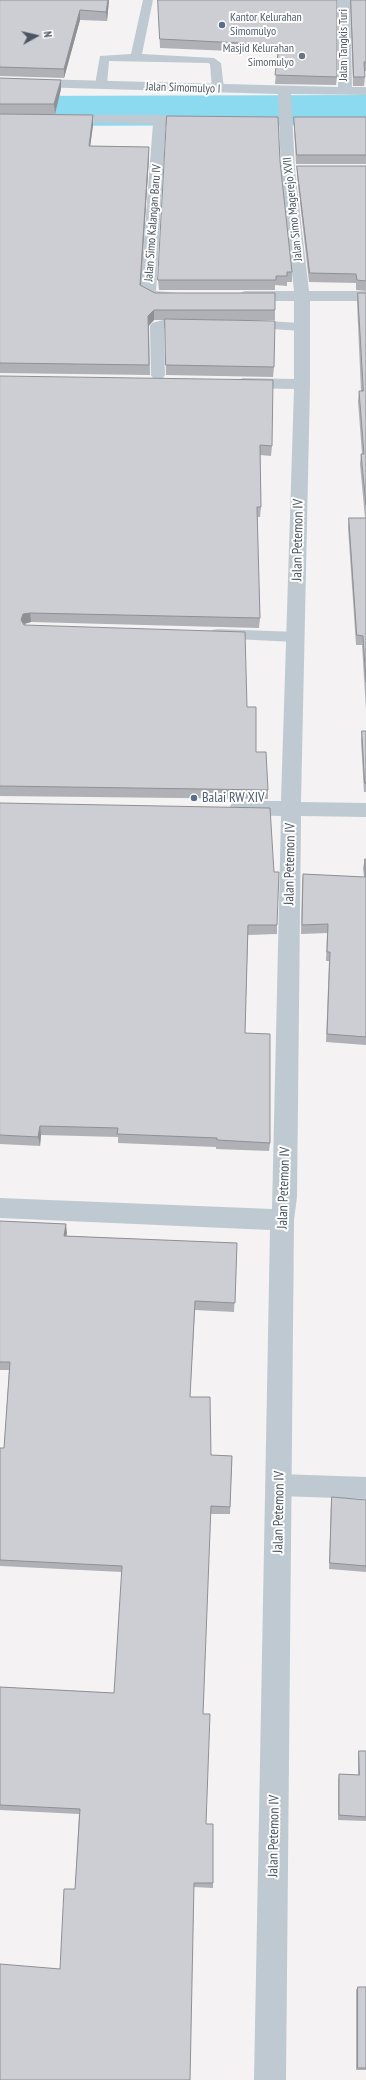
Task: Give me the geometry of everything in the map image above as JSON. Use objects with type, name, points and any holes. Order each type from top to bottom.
[{"type":"street","name":"Jalan Tangkis Turi","points":[[344,0],[345,90]]},
{"type":"street","name":"Jalan Simomulyo I","points":[[0,82],[218,89],[284,94],[345,90],[366,91]]},
{"type":"street","name":"Jalan Simo Magerejo XVII","points":[[284,94],[285,119],[294,170],[302,296]]},
{"type":"street","points":[[53,119],[191,120]]},
{"type":"street","name":"Jalan Simo Kalangan Baru IV","points":[[160,119],[148,291],[149,294],[155,296],[186,296]]},
{"type":"street","points":[[270,121],[285,119],[300,122]]},
{"type":"street","points":[[232,296],[366,296]]},
{"type":"street","name":"Jalan Petemon IV","points":[[270,2080],[280,1485],[282,1220],[285,1189],[291,809],[302,384],[302,296]]},
{"type":"street","points":[[143,381],[175,382]]},
{"type":"street","points":[[230,383],[302,384]]},
{"type":"street","points":[[219,808],[366,810]]},
{"type":"street","points":[[0,1208],[282,1220]]},
{"type":"lane","points":[[138,57],[136,53],[148,0]]},
{"type":"lane","points":[[101,86],[104,58],[138,57],[210,60],[215,63],[218,89]]},
{"type":"lane","points":[[158,376],[157,326],[159,324],[203,324]]},
{"type":"lane","points":[[234,324],[301,327]]},
{"type":"lane","points":[[203,634],[296,637]]},
{"type":"lane","points":[[280,1485],[366,1488]]},
{"type":"building","points":[[0,0],[108,0],[106,12],[80,10],[64,69],[0,67]]},
{"type":"building","points":[[158,0],[337,0],[337,77],[275,75],[279,45],[160,39]]},
{"type":"building","points":[[351,0],[366,0],[365,77],[354,77]]},
{"type":"building","points":[[0,78],[61,80],[54,104],[0,104]]},
{"type":"building","points":[[0,114],[93,115],[89,146],[149,147],[140,285],[155,293],[275,293],[275,310],[154,310],[148,316],[149,365],[0,363]]},
{"type":"building","points":[[167,116],[278,117],[280,161],[292,272],[287,272],[287,276],[276,276],[276,280],[158,280]]},
{"type":"building","points":[[294,117],[366,117],[366,155],[297,155]]},
{"type":"building","points":[[297,166],[366,166],[366,281],[357,280],[356,274],[310,273]]},
{"type":"building","points":[[358,293],[366,293],[366,505],[361,454],[364,454],[359,391],[363,391]]},
{"type":"building","points":[[165,319],[275,321],[274,367],[166,365]]},
{"type":"building","points":[[0,376],[273,380],[272,446],[260,445],[261,507],[257,507],[260,618],[30,613],[23,614],[21,620],[24,625],[245,632],[247,707],[256,707],[256,752],[266,752],[268,790],[0,786]]},
{"type":"building","points":[[349,518],[366,518],[366,682],[363,636],[357,635]]},
{"type":"building","points":[[362,731],[366,731],[366,783],[365,783]]},
{"type":"building","points":[[0,803],[270,808],[274,872],[279,872],[277,925],[248,925],[245,1033],[270,1034],[270,1143],[217,1140],[217,1138],[117,1134],[118,1128],[40,1126],[38,1137],[0,1135]]},
{"type":"building","points":[[365,859],[366,1037],[327,1034],[330,952],[327,952],[328,924],[302,925],[303,874],[365,877]]},
{"type":"building","points":[[0,1221],[66,1224],[64,1236],[237,1243],[235,1303],[195,1301],[190,1397],[210,1397],[211,1455],[232,1456],[230,1507],[211,1506],[203,1714],[210,1714],[206,1824],[213,1824],[213,1883],[194,1883],[190,2080],[0,2080],[0,1964],[60,1969],[64,1889],[75,1889],[80,1809],[0,1805],[0,1687],[114,1693],[122,1566],[0,1560],[0,1448],[4,1448],[10,1362],[0,1362]]},
{"type":"building","points":[[332,1497],[366,1500],[366,1566],[330,1563]]},
{"type":"building","points":[[359,1751],[366,1751],[366,1817],[339,1815],[339,1774],[359,1775]]},
{"type":"building","points":[[358,1987],[366,1987],[366,2068],[358,2068]]},
{"type":"waterway","points":[[0,111],[366,110]]},
{"type":"place","name":"Kantor Kelurahan Simomulyo","points":[[222,25]]},
{"type":"place","name":"Masjid Kelurahan Simomulyo","points":[[302,56]]},
{"type":"place","name":"Balai RW XIV","points":[[194,798]]}]
